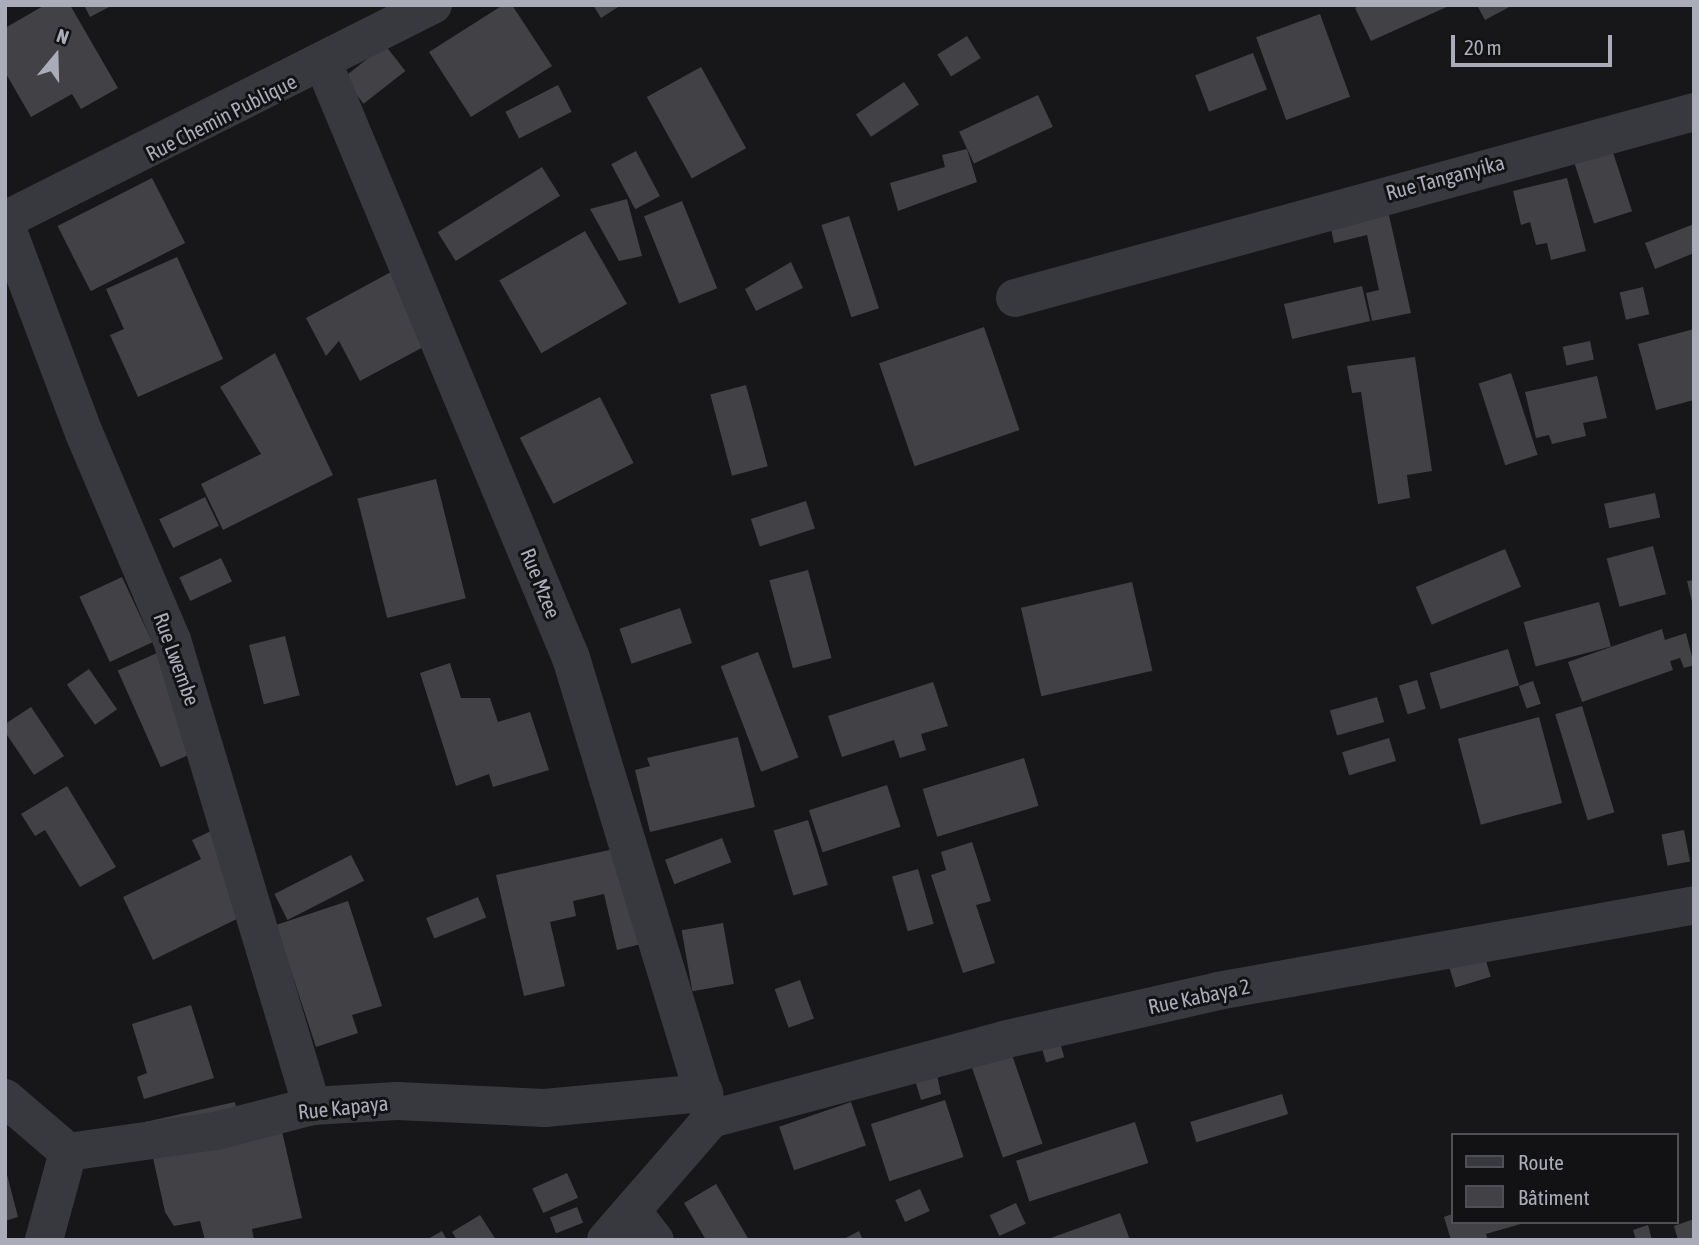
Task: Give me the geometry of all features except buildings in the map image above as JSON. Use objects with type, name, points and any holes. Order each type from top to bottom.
[{"type":"street","name":"Rue Chemin Publique","points":[[5,221],[324,65],[433,5]]},
{"type":"street","name":"Rue Mzee","points":[[324,65],[571,658],[708,1106]]},
{"type":"street","name":"Rue Tanganyika","points":[[1015,298],[1197,244],[1694,112]]},
{"type":"street","name":"Rue Lwembe","points":[[5,221],[84,433],[172,640],[312,1106]]},
{"type":"street","name":"Rue Kabaya 2","points":[[708,1106],[1217,991],[1694,905]]},
{"type":"street","points":[[5,1098],[68,1152],[44,1240]]},
{"type":"street","name":"Rue Kapaya","points":[[68,1152],[216,1131],[312,1106],[397,1101],[545,1108],[708,1106]]},
{"type":"street","points":[[606,1240],[643,1225],[708,1106]]}]
